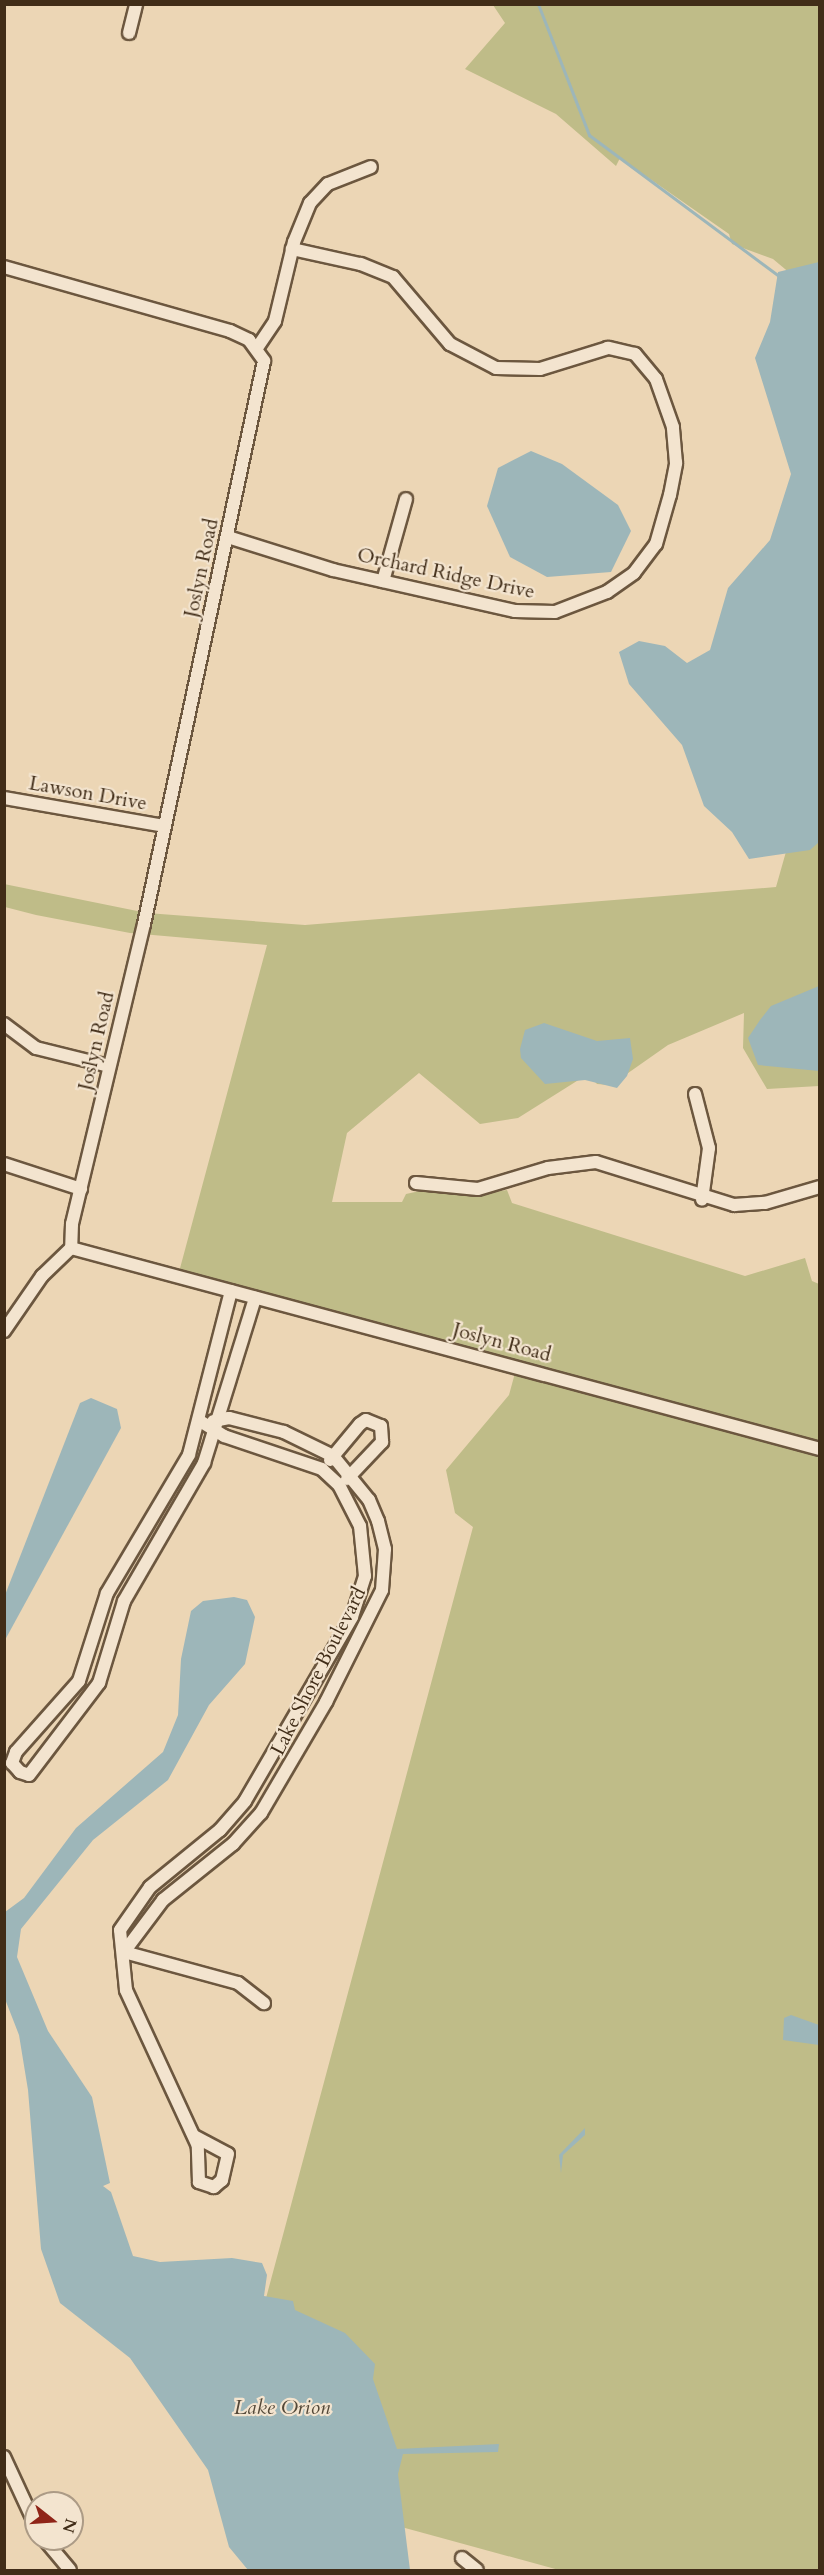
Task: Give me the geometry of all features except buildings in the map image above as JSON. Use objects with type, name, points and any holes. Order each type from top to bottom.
[{"type":"street","points":[[129,33],[136,4]]},
{"type":"street","points":[[4,267],[230,331],[257,348],[275,321],[292,249],[310,203],[328,184],[371,167]]},
{"type":"street","name":"Orchard Ridge Drive","points":[[228,537],[284,550],[314,566],[535,613],[577,605],[622,584],[648,557],[663,524],[676,464],[673,428],[656,379],[630,351],[608,348],[540,369],[496,368],[450,344],[418,300],[393,277],[360,264],[292,249]]},
{"type":"street","name":"Joslyn Road","points":[[257,348],[263,376],[81,1189],[71,1248],[819,1449]]},
{"type":"street","points":[[383,581],[406,499]]},
{"type":"street","name":"Lawson Drive","points":[[4,798],[164,826]]},
{"type":"street","points":[[4,1024],[36,1048],[110,1066]]},
{"type":"street","points":[[695,1094],[709,1148],[702,1200]]},
{"type":"street","points":[[416,1184],[478,1189],[558,1166],[596,1162],[648,1176],[702,1200],[765,1203],[819,1187]]},
{"type":"street","points":[[4,1164],[81,1189]]},
{"type":"street","points":[[4,1330],[42,1276],[71,1248]]},
{"type":"street","points":[[231,1292],[200,1420],[181,1469],[107,1593],[79,1681],[39,1732],[16,1752],[12,1763],[20,1772],[30,1775],[99,1683],[120,1610],[204,1463],[218,1426],[255,1298]]},
{"type":"street","name":"Lake Shore Boulevard","points":[[194,2136],[126,1990],[120,1930],[130,1907],[220,1830],[246,1801],[352,1617],[362,1595],[364,1552],[360,1526],[339,1485],[322,1469],[200,1420]]},
{"type":"street","points":[[322,1469],[360,1424],[366,1420],[381,1426],[382,1442],[339,1485]]},
{"type":"street","name":"Lake Shore Boulevard","points":[[124,1952],[163,1900],[233,1844],[261,1813],[375,1610],[385,1550],[369,1500],[352,1474],[333,1456],[284,1432],[218,1426]]},
{"type":"street","points":[[39,1732],[52,1745]]},
{"type":"street","points":[[124,1952],[238,1983],[264,2003]]},
{"type":"street","points":[[4,2457],[24,2500]]},
{"type":"street","points":[[54,2551],[70,2571]]},
{"type":"street","points":[[462,2558],[477,2571]]},
{"type":"shaded area","points":[[493,5],[819,5],[819,361],[809,289],[773,259],[732,244],[729,234],[620,158],[616,166],[556,114],[465,69],[505,23]]},
{"type":"shaded area","points":[[819,409],[819,1086],[767,1089],[743,1048],[744,1013],[668,1045],[611,1085],[597,1084],[588,1074],[518,1118],[480,1124],[419,1073],[347,1133],[332,1202],[402,1202],[406,1194],[429,1189],[475,1195],[507,1190],[512,1203],[745,1276],[805,1258],[812,1281],[819,1284],[819,2570],[559,2570],[218,2477],[473,1527],[455,1513],[446,1470],[509,1395],[518,1362],[179,1272],[267,945],[130,933],[36,915],[5,907],[4,884],[147,913],[305,925],[776,887],[793,827]]},
{"type":"water","points":[[819,262],[819,842],[810,850],[749,859],[732,832],[704,806],[682,745],[629,684],[619,652],[639,641],[665,646],[687,663],[710,650],[728,588],[770,540],[791,474],[755,358],[770,322],[778,272]]},
{"type":"water","points":[[531,451],[562,464],[618,505],[631,531],[611,572],[547,577],[510,557],[487,506],[498,468]]},
{"type":"water","points":[[819,986],[819,1071],[758,1065],[748,1038],[760,1020],[771,1006]]},
{"type":"water","points":[[544,1023],[597,1041],[630,1038],[633,1059],[627,1076],[617,1088],[585,1080],[545,1084],[521,1058],[520,1049],[525,1030]]},
{"type":"water","points":[[91,1398],[117,1409],[121,1428],[5,1640],[5,1595],[80,1403]]},
{"type":"water","name":"Lake Orion","points":[[234,1597],[247,1600],[255,1617],[245,1664],[209,1705],[168,1780],[93,1840],[21,1929],[17,1957],[48,2031],[92,2097],[110,2183],[103,2186],[111,2192],[133,2256],[160,2262],[232,2258],[262,2263],[267,2275],[264,2296],[293,2301],[295,2310],[345,2333],[375,2364],[373,2379],[397,2449],[499,2444],[498,2452],[403,2454],[398,2474],[410,2570],[248,2570],[229,2547],[208,2470],[130,2358],[60,2303],[41,2249],[28,2090],[19,2035],[5,1999],[5,1912],[24,1898],[76,1828],[163,1752],[178,1715],[181,1659],[191,1611],[203,1601]]},
{"type":"water","points":[[791,2015],[819,2025],[819,2045],[783,2040],[784,2018]]},
{"type":"water","points":[[585,2128],[585,2135],[563,2155],[561,2173],[559,2155]]},
{"type":"waterway","points":[[538,4],[589,135],[779,276]]}]
